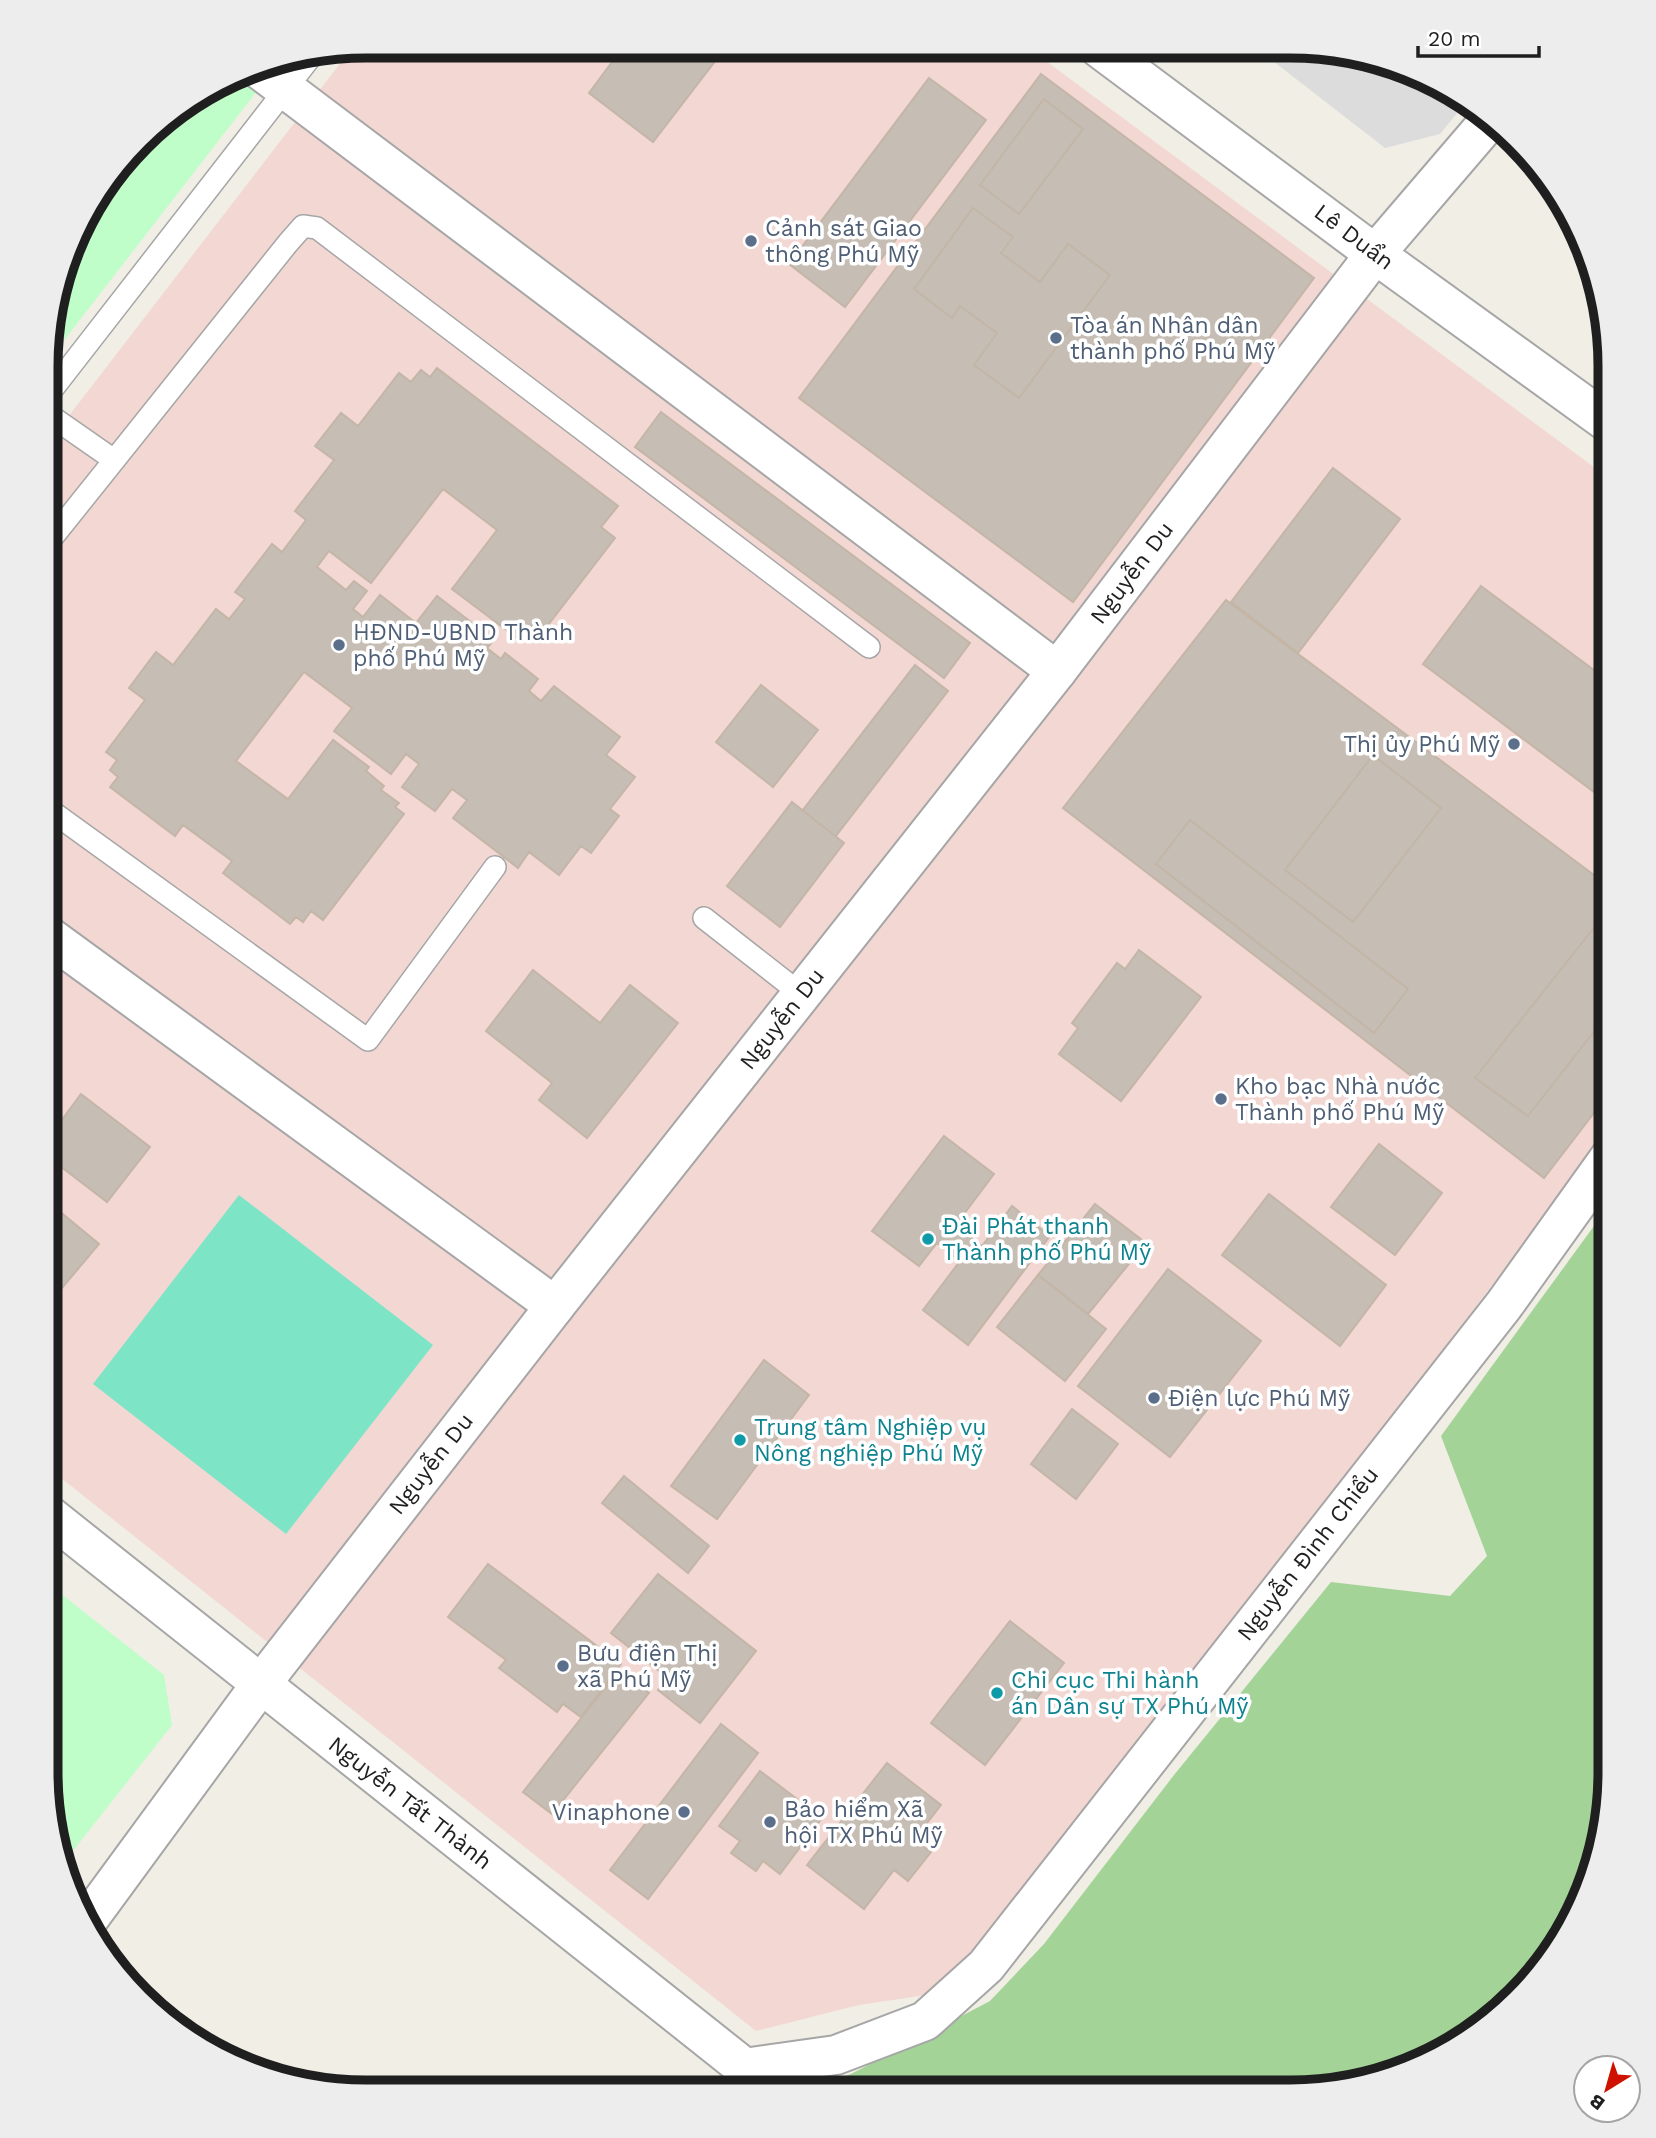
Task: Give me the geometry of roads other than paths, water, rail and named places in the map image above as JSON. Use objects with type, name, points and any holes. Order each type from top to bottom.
[{"type":"street","name":"Lê Duẩn","points":[[1112,58],[1375,254],[1598,415]]},
{"type":"street","points":[[266,74],[1057,671]]},
{"type":"street","name":"Nguyễn Du","points":[[93,1913],[261,1684],[555,1306],[1057,671],[1375,254],[1484,126]]},
{"type":"street","points":[[58,943],[555,1306]]},
{"type":"street","name":"Nguyễn Đình Chiểu","points":[[744,2068],[836,2055],[925,2021],[986,1966],[1504,1305],[1598,1174]]},
{"type":"street","name":"Nguyễn Tất Thành","points":[[58,1523],[760,2080]]},
{"type":"lane","points":[[58,382],[306,64]]},
{"type":"lane","points":[[58,530],[288,243],[303,226],[317,228],[869,647]]},
{"type":"lane","points":[[58,421],[114,460]]},
{"type":"lane","points":[[58,816],[368,1040],[495,867]]},
{"type":"lane","points":[[704,918],[801,994]]},
{"type":"place","name":"Cảnh sát Giao thông Phú Mỹ","points":[[751,241]]},
{"type":"place","name":"Tòa án Nhân dân thành phố Phú Mỹ","points":[[1056,338]]},
{"type":"place","name":"HĐND-UBND Thành phố Phú Mỹ","points":[[339,645]]},
{"type":"place","name":"Thị ủy Phú Mỹ","points":[[1514,744]]},
{"type":"place","name":"Kho bạc Nhà nước Thành phố Phú Mỹ","points":[[1221,1099]]},
{"type":"place","name":"Đài Phát thanh Thành phố Phú Mỹ","points":[[928,1239]]},
{"type":"place","name":"Điện lực Phú Mỹ","points":[[1154,1398]]},
{"type":"place","name":"Trung tâm Nghiệp vụ Nông nghiệp Phú Mỹ","points":[[740,1440]]},
{"type":"place","name":"Bưu điện Thị xã Phú Mỹ","points":[[563,1666]]},
{"type":"place","name":"Chi cục Thi hành án Dân sự TX Phú Mỹ","points":[[997,1693]]},
{"type":"place","name":"Vinaphone","points":[[684,1812]]},
{"type":"place","name":"Bảo hiểm Xã hội TX Phú Mỹ","points":[[770,1822]]}]
